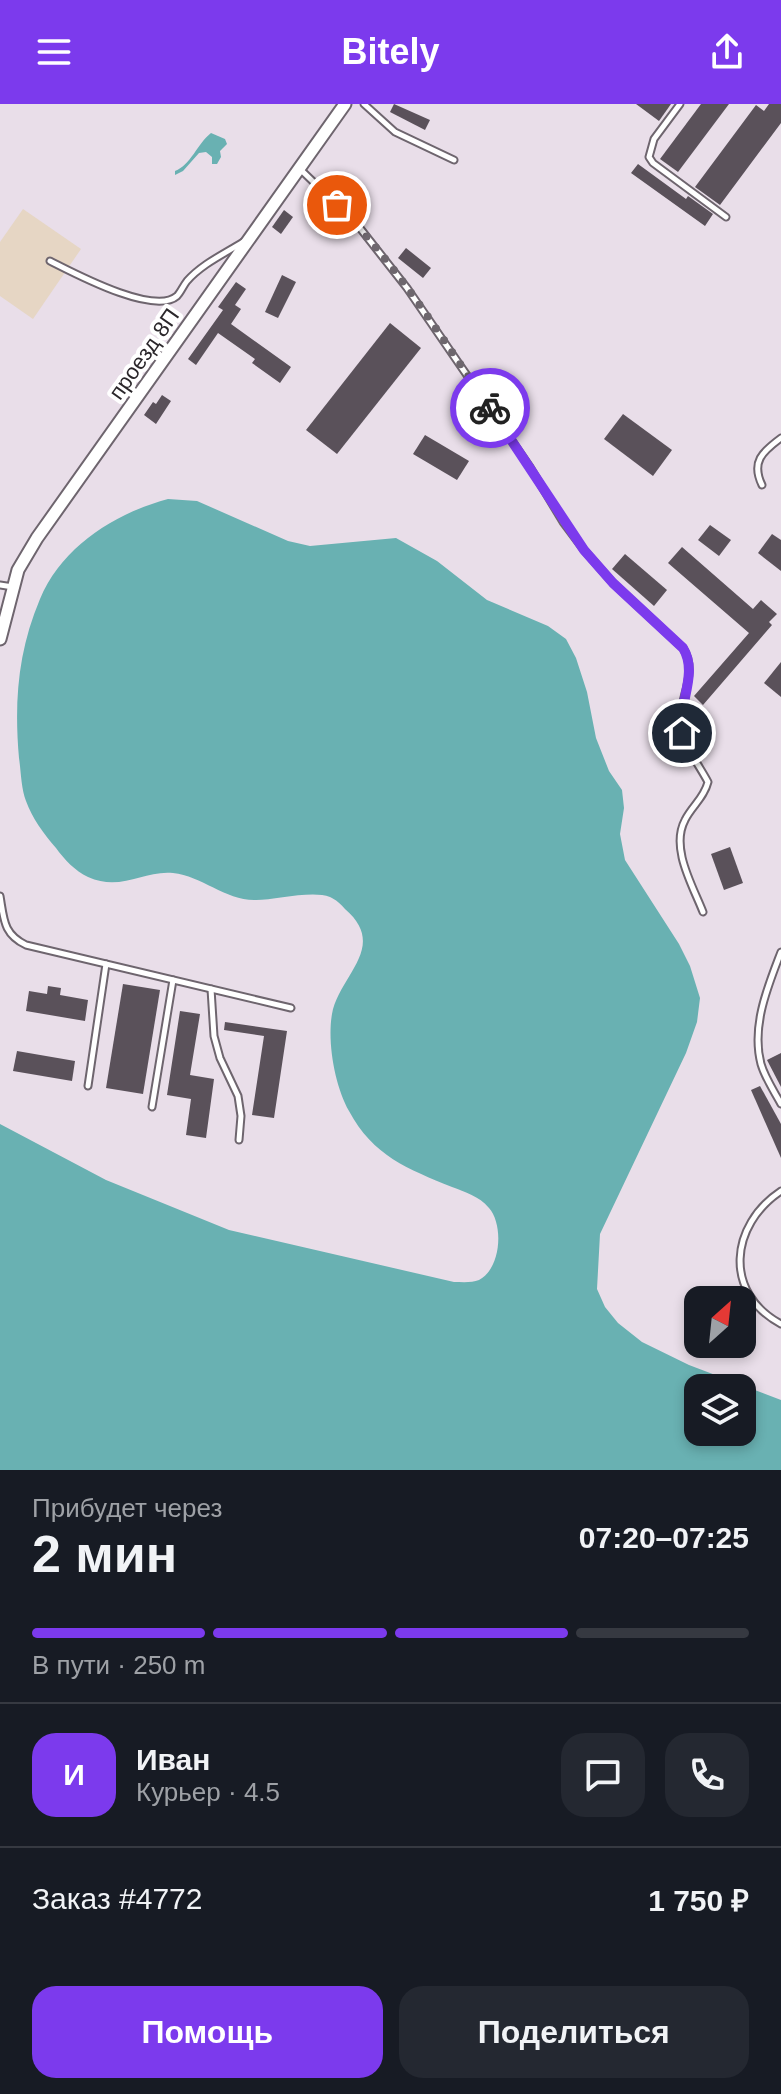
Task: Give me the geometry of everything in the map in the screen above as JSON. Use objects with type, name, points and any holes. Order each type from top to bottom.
[{"type":"street","name":"проезд 8П","points":[[0,639],[6,586],[345,104]]},
{"type":"lane","points":[[364,104],[395,132],[454,160]]},
{"type":"lane","points":[[680,104],[654,139],[649,157],[726,217]]},
{"type":"lane","points":[[300,169],[356,223],[407,288],[584,550],[613,583],[683,648],[689,658],[690,670],[680,721],[682,733],[708,782],[706,792],[683,823],[680,848],[703,912]]},
{"type":"lane","points":[[50,261],[89,281],[154,301],[167,302],[209,263],[250,238]]},
{"type":"lane","points":[[762,485],[756,467],[760,456],[781,438]]},
{"type":"lane","points":[[0,900],[6,926],[13,939],[26,945],[291,1008]]},
{"type":"lane","points":[[781,952],[768,986],[759,1029],[762,1067],[781,1104]]},
{"type":"lane","points":[[88,1086],[106,964]]},
{"type":"lane","points":[[152,1107],[173,980]]},
{"type":"lane","points":[[211,989],[214,1036],[220,1058],[238,1096],[241,1116],[239,1140]]},
{"type":"lane","points":[[781,1191],[754,1213],[747,1228],[741,1259],[741,1278],[748,1296],[781,1324]]},
{"type":"shaded area","points":[[23,209],[81,249],[33,319],[0,296],[0,242]]},
{"type":"water","points":[[211,133],[225,139],[227,144],[220,151],[217,164],[212,164],[212,157],[206,152],[199,153],[183,171],[175,175],[175,171],[185,164]]},
{"type":"water","points":[[168,499],[197,501],[288,541],[310,546],[396,538],[437,561],[487,600],[548,626],[566,639],[587,692],[596,738],[609,771],[622,790],[624,808],[620,834],[625,860],[679,944],[700,998],[697,1022],[686,1053],[600,1234],[597,1289],[605,1307],[618,1323],[642,1342],[713,1374],[684,1374],[684,1446],[756,1446],[756,1390],[781,1400],[781,1470],[0,1470],[0,1124],[106,1180],[229,1230],[454,1282],[479,1280],[492,1266],[498,1246],[497,1225],[485,1204],[393,1159],[369,1139],[344,1101],[331,1051],[332,1014],[336,1000],[358,961],[363,936],[357,923],[340,904],[322,895],[264,900],[234,897],[173,873],[152,874],[122,882],[100,881],[74,868],[35,820],[23,791],[17,717],[22,657],[33,618],[50,580],[62,563],[93,534],[129,513]]},
{"type":"building","points":[[394,104],[430,120],[425,130],[390,112]]},
{"type":"building","points":[[636,104],[671,104],[659,121]]},
{"type":"building","points":[[701,104],[729,104],[678,172],[660,159]]},
{"type":"building","points":[[769,104],[781,104],[781,123],[720,205],[695,187],[756,105],[764,111]]},
{"type":"building","points":[[638,164],[686,199],[688,196],[713,214],[705,226],[631,173]]},
{"type":"building","points":[[284,210],[293,217],[281,234],[272,227]]},
{"type":"building","points":[[406,248],[431,268],[423,278],[398,258]]},
{"type":"building","points":[[282,275],[296,282],[278,318],[265,312]]},
{"type":"building","points":[[236,282],[246,289],[235,305],[241,309],[231,324],[291,367],[280,383],[252,363],[255,359],[218,333],[196,365],[188,359],[223,310],[218,307]]},
{"type":"building","points":[[390,323],[421,348],[337,454],[306,430]]},
{"type":"building","points":[[162,395],[171,401],[156,424],[144,415]]},
{"type":"building","points":[[623,414],[672,450],[653,476],[604,439]]},
{"type":"building","points":[[425,435],[469,461],[457,480],[413,454]]},
{"type":"building","points":[[710,525],[731,540],[719,556],[698,540]]},
{"type":"building","points":[[772,534],[781,540],[781,571],[758,553]]},
{"type":"building","points":[[682,547],[753,609],[761,600],[777,614],[769,622],[772,625],[703,705],[694,696],[749,633],[668,563]]},
{"type":"building","points":[[625,554],[667,590],[654,606],[612,569]]},
{"type":"building","points":[[781,662],[781,697],[764,683]]},
{"type":"building","points":[[730,847],[743,883],[724,890],[711,854]]},
{"type":"building","points":[[123,984],[160,990],[143,1094],[106,1088]]},
{"type":"building","points":[[48,986],[61,988],[60,995],[88,1000],[85,1021],[26,1011],[29,991],[47,994]]},
{"type":"building","points":[[180,1011],[200,1014],[190,1075],[214,1079],[206,1138],[186,1135],[191,1099],[167,1095]]},
{"type":"building","points":[[225,1022],[287,1031],[274,1118],[252,1115],[264,1036],[224,1030]]},
{"type":"building","points":[[17,1051],[75,1061],[72,1081],[13,1071]]},
{"type":"building","points":[[781,1053],[781,1087],[767,1060]]},
{"type":"building","points":[[760,1086],[781,1124],[781,1158],[751,1090]]},
{"type":"way so far","points":[[337,205],[356,223],[407,288],[490,408]]},
{"type":"route","points":[[490,408],[584,550],[613,583],[683,648],[689,658],[690,670],[680,721],[682,733]]}]
